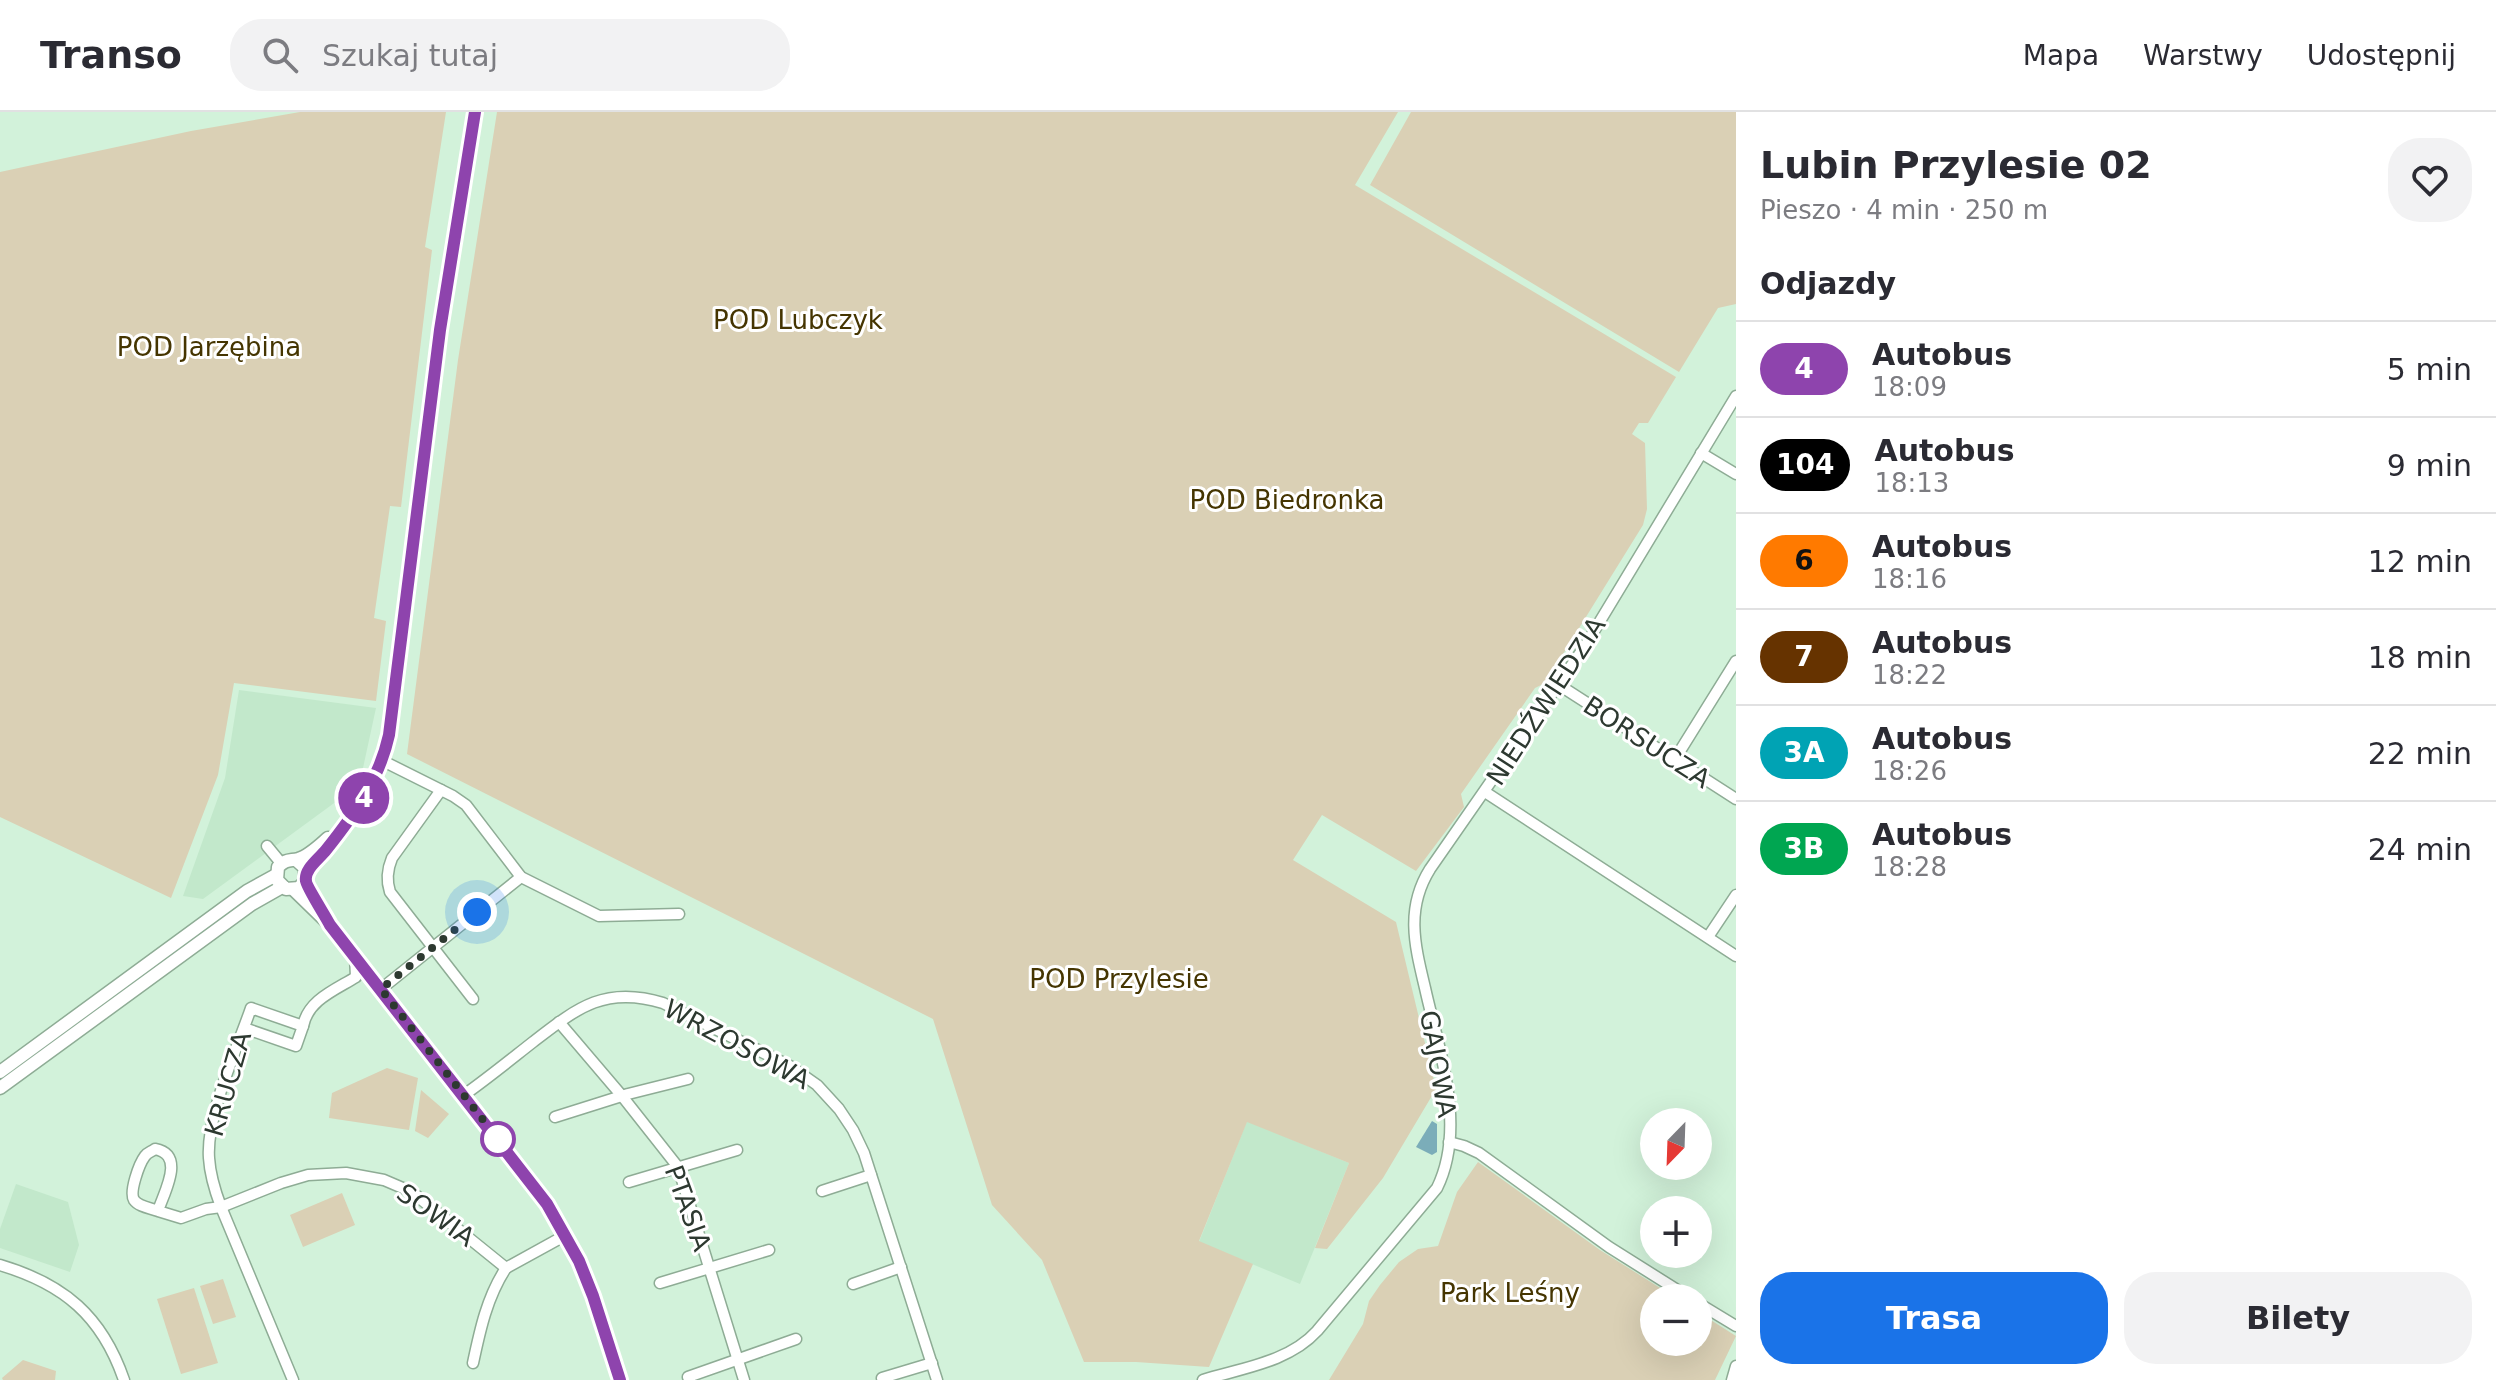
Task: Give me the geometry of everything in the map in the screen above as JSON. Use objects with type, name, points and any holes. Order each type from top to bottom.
[{"type":"street","points":[[0,1072],[247,891],[284,879],[306,876],[368,792],[383,761],[389,735],[440,330],[475,112]]},
{"type":"street","name":"NIEDŹWIEDZIA","points":[[1736,396],[1585,646],[1485,792],[1736,956]]},
{"type":"street","points":[[1701,453],[1736,474]]},
{"type":"street","points":[[1675,759],[1736,661]]},
{"type":"street","name":"BORSUCZA","points":[[1559,685],[1736,799]]},
{"type":"street","points":[[383,761],[466,805],[521,877],[599,916],[679,914]]},
{"type":"street","points":[[441,790],[392,858],[387,883],[390,892],[473,999]]},
{"type":"street","name":"GAJOWA","points":[[1203,1380],[1294,1351],[1310,1339],[1433,1194],[1446,1166],[1449,1142],[1445,1079],[1414,941],[1413,914],[1425,877],[1485,792]]},
{"type":"street","points":[[296,860],[320,845],[351,816]]},
{"type":"street","points":[[267,846],[284,879],[330,925],[547,1204],[566,1235],[593,1296],[620,1380]]},
{"type":"street","points":[[0,1088],[284,879],[286,860],[303,864],[330,925]]},
{"type":"street","points":[[381,989],[521,877]]},
{"type":"street","points":[[1708,937],[1736,895]]},
{"type":"street","points":[[244,1028],[296,1046],[305,1014],[311,1005],[356,977],[355,956]]},
{"type":"street","name":"WRZOSOWA","points":[[464,1095],[579,1008],[610,998],[643,998],[677,1008],[790,1066],[817,1085],[853,1130],[871,1175],[937,1380]]},
{"type":"street","name":"KRUCZA","points":[[293,1380],[221,1207],[212,1182],[209,1156],[214,1114],[251,1008],[303,1026]]},
{"type":"street","name":"PTASIA","points":[[559,1022],[678,1167],[744,1380]]},
{"type":"street","points":[[555,1117],[688,1079]]},
{"type":"street","points":[[1449,1142],[1479,1153],[1609,1247],[1668,1284]]},
{"type":"street","name":"KRUCZA","points":[[155,1149],[163,1150],[170,1156],[173,1166],[158,1211],[139,1204],[132,1193],[146,1154],[155,1149]]},
{"type":"street","points":[[629,1182],[737,1150]]},
{"type":"street","name":"SOWIA","points":[[221,1207],[308,1175],[346,1173],[384,1180],[412,1192],[506,1268]]},
{"type":"street","points":[[822,1191],[871,1175]]},
{"type":"street","points":[[158,1211],[181,1218],[221,1207]]},
{"type":"street","points":[[473,1363],[484,1317],[506,1268],[566,1235]]},
{"type":"street","points":[[660,1283],[769,1250]]},
{"type":"street","points":[[0,1265],[49,1283],[80,1307],[108,1345],[124,1380]]},
{"type":"street","points":[[853,1284],[901,1267]]},
{"type":"street","points":[[1712,1311],[1736,1326]]},
{"type":"street","points":[[688,1377],[796,1339]]},
{"type":"street","points":[[882,1378],[932,1363]]},
{"type":"street","points":[[1732,1380],[1736,1366]]},
{"type":"shaded area","points":[[239,690],[376,708],[363,768],[341,798],[203,899],[183,896],[225,778]]},
{"type":"shaded area","points":[[1247,1121],[1349,1163],[1300,1284],[1199,1242]]},
{"type":"shaded area","points":[[16,1184],[68,1202],[79,1245],[70,1272],[0,1248],[0,1229]]},
{"type":"green space","name":"POD Jarzębina","points":[[300,112],[446,112],[425,247],[432,250],[401,507],[390,506],[374,618],[386,621],[376,701],[234,683],[218,775],[171,898],[0,817],[0,172],[191,131]]},
{"type":"green space","points":[[497,112],[1398,112],[1355,185],[1676,377],[1648,423],[1639,423],[1632,434],[1645,443],[1647,509],[1643,525],[1545,683],[1535,688],[1461,794],[1464,807],[1416,871],[1322,815],[1293,860],[1396,922],[1436,1089],[1383,1178],[1327,1249],[1315,1248],[1349,1163],[1247,1122],[1199,1241],[1253,1264],[1209,1367],[1084,1362],[1042,1260],[992,1205],[933,1019],[407,754],[458,360]]},
{"type":"green space","points":[[1411,112],[1736,112],[1736,304],[1718,308],[1679,372],[1370,185]]},
{"type":"green space","points":[[387,1068],[418,1078],[409,1130],[329,1118],[332,1093]]},
{"type":"green space","points":[[421,1090],[449,1114],[428,1138],[415,1131]]},
{"type":"green space","name":"Park Leśny","points":[[1478,1162],[1600,1250],[1654,1284],[1640,1284],[1640,1356],[1712,1356],[1712,1321],[1736,1336],[1715,1380],[1329,1380],[1363,1324],[1369,1301],[1380,1285],[1399,1262],[1418,1249],[1438,1246],[1457,1192]]},
{"type":"green space","points":[[342,1193],[355,1225],[303,1247],[290,1215]]},
{"type":"green space","points":[[223,1279],[236,1317],[213,1324],[200,1286]]},
{"type":"green space","points":[[194,1288],[218,1363],[181,1374],[157,1299]]},
{"type":"green space","points":[[23,1360],[56,1371],[55,1380],[3,1380]]},
{"type":"water","points":[[1432,1121],[1437,1124],[1437,1152],[1432,1155],[1416,1147]]},
{"type":"bus line","name":"4","points":[[475,112],[440,330],[389,735],[383,761],[368,792],[307,871],[305,881],[330,925],[547,1204],[579,1261],[620,1380]]},
{"type":"route","points":[[477,912],[381,989],[498,1139]]},
{"type":"park label","name":"POD Lubczyk","points":[[798,320]]},
{"type":"park label","name":"POD Biedronka","points":[[1287,500]]},
{"type":"park label","name":"POD Przylesie","points":[[1119,979]]}]
